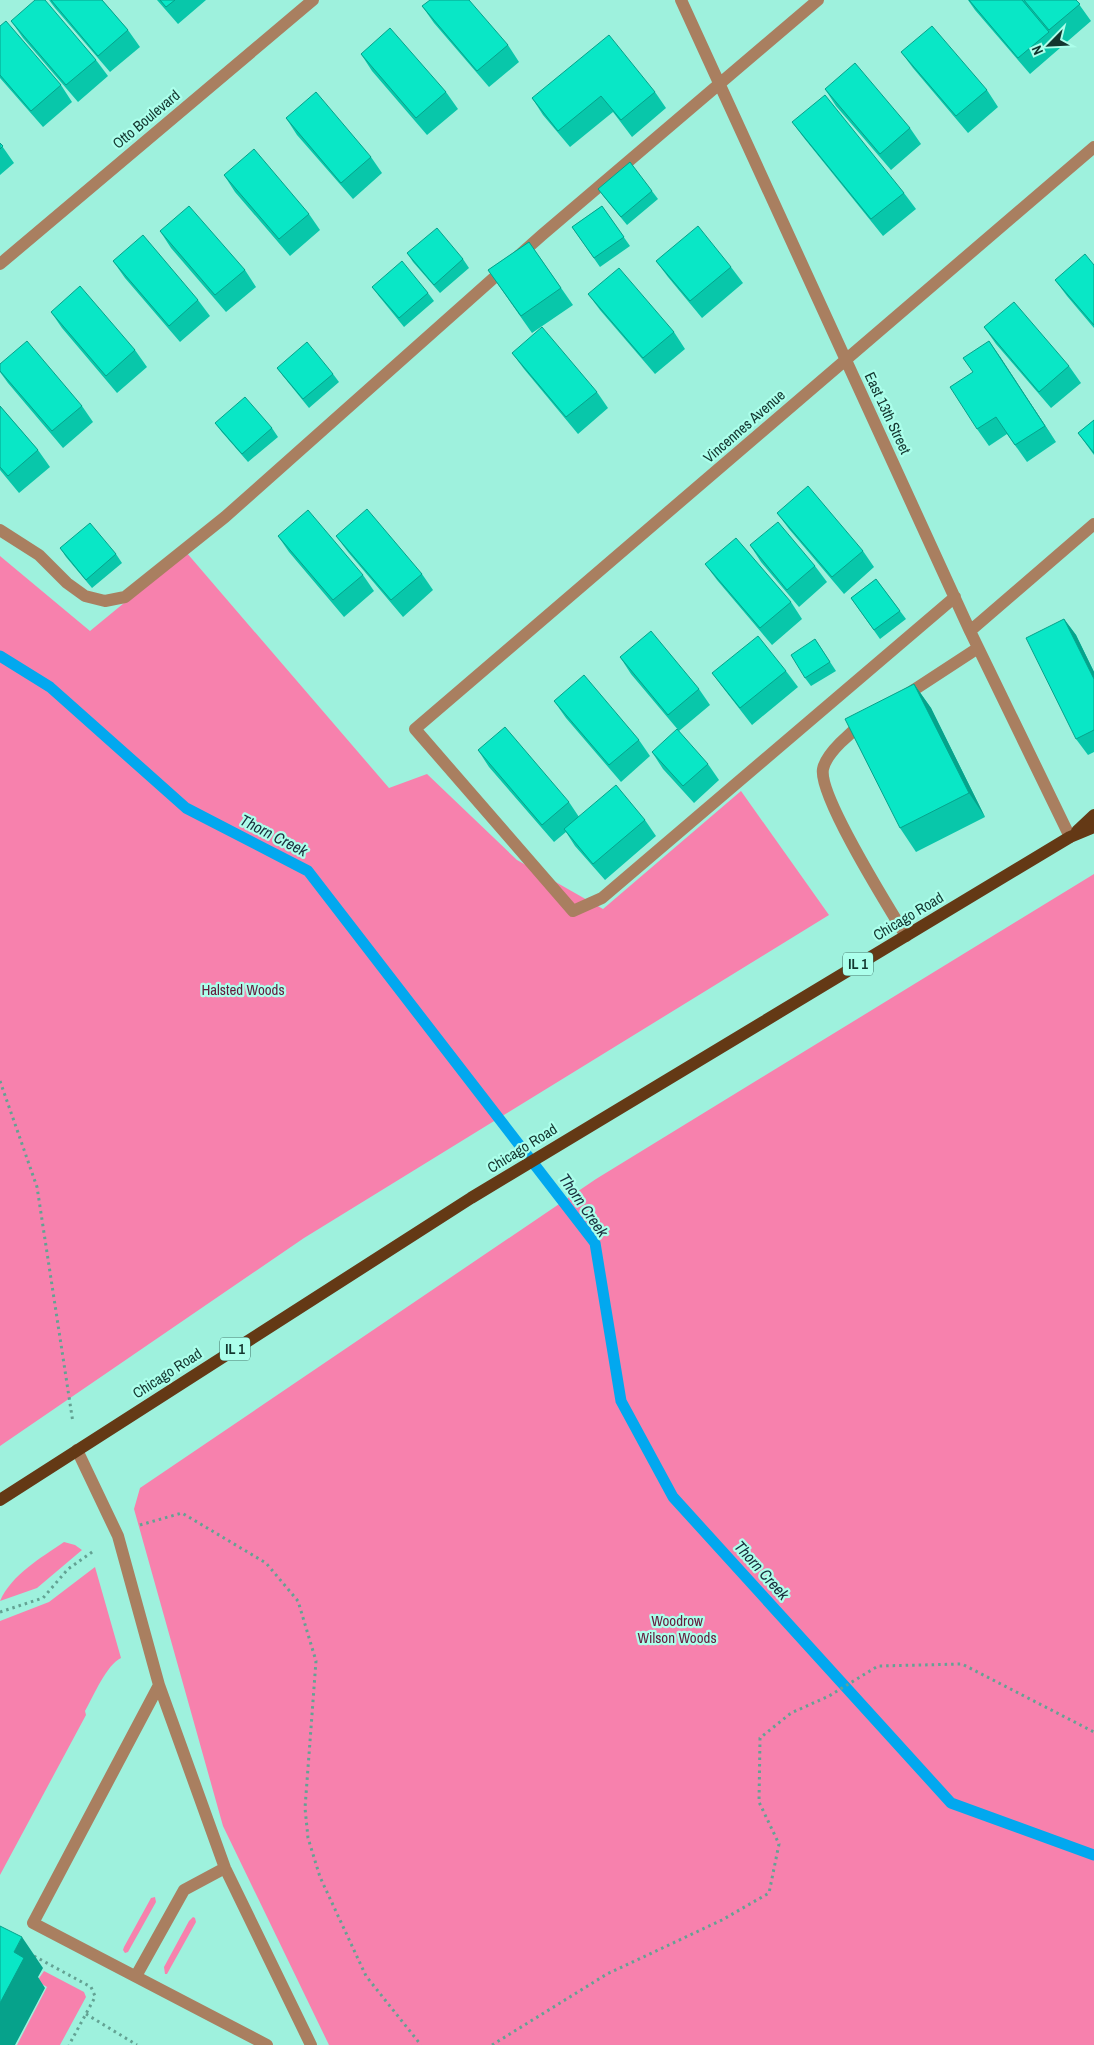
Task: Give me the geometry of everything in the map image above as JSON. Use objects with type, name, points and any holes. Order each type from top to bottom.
[{"type":"main road","name":"Chicago Road","points":[[1070,837],[1094,816]]},
{"type":"main road","name":"Chicago Road","points":[[0,1500],[471,1198],[1070,837],[1094,827]]},
{"type":"street","name":"Otto Boulevard","points":[[0,264],[313,0]]},
{"type":"street","name":"East 13th Street","points":[[682,0],[970,631],[1070,837]]},
{"type":"street","points":[[0,530],[39,555],[67,583],[85,596],[105,601],[125,597],[225,517],[542,235],[818,0]]},
{"type":"street","name":"Vincennes Avenue","points":[[955,597],[602,898],[573,911],[415,729],[1094,147]]},
{"type":"street","points":[[970,631],[1094,524]]},
{"type":"street","points":[[891,705],[978,648]]},
{"type":"street","points":[[875,716],[859,726],[827,756],[822,771],[829,799],[906,936]]},
{"type":"street","points":[[78,1450],[118,1536],[159,1685],[225,1868],[311,2045]]},
{"type":"street","points":[[159,1685],[33,1923],[267,2045]]},
{"type":"street","points":[[136,1976],[184,1890],[225,1868]]},
{"type":"path","points":[[0,1081],[37,1187],[78,1450]]},
{"type":"path","points":[[0,1612],[43,1598],[68,1569],[118,1536],[138,1526],[182,1513],[266,1563],[298,1601],[316,1661],[305,1808],[308,1838],[320,1877],[366,1976],[421,2045]]},
{"type":"path","points":[[492,2045],[607,1974],[722,1920],[769,1893],[778,1844],[759,1802],[760,1738],[791,1713],[829,1696],[878,1666],[962,1664],[1094,1732]]},
{"type":"path","points":[[33,1956],[91,1987],[95,1996],[69,2045]]},
{"type":"path","points":[[86,2014],[136,2045]]},
{"type":"green space","name":"Halsted Woods","points":[[186,552],[389,788],[427,774],[517,860],[603,909],[741,791],[829,915],[304,1238],[0,1446],[0,556],[90,631]]},
{"type":"green space","name":"Woodrow Wilson Woods","points":[[1094,874],[1094,2045],[329,2045],[223,1826],[134,1509],[140,1488],[596,1179]]},
{"type":"green space","points":[[64,1542],[75,1545],[82,1550],[37,1588],[0,1601],[5,1591],[19,1575]]},
{"type":"green space","points":[[95,1567],[121,1658],[116,1661],[101,1681],[85,1711],[86,1715],[0,1875],[0,1621],[49,1602]]},
{"type":"green space","points":[[155,1897],[156,1902],[128,1952],[125,1953],[124,1947],[151,1898]]},
{"type":"green space","points":[[193,1917],[196,1922],[167,1974],[165,1974],[164,1967]]},
{"type":"green space","points":[[44,1971],[84,1992],[86,1997],[60,2045],[17,2045],[47,1987],[37,1981]]},
{"type":"building","points":[[35,0],[45,0],[96,60],[66,85],[11,21]]},
{"type":"building","points":[[51,0],[102,0],[128,30],[98,56]]},
{"type":"building","points":[[160,0],[175,0],[166,7]]},
{"type":"building","points":[[430,0],[469,0],[508,45],[477,71],[422,6]]},
{"type":"building","points":[[969,0],[1022,0],[1049,32],[1018,58]]},
{"type":"building","points":[[1024,0],[1076,0],[1080,4],[1049,30]]},
{"type":"building","points":[[6,21],[61,85],[31,111],[0,75],[0,26]]},
{"type":"building","points":[[932,26],[987,90],[956,116],[901,52]]},
{"type":"building","points":[[390,28],[446,92],[416,118],[361,54]]},
{"type":"building","points":[[609,35],[655,92],[621,120],[601,96],[558,131],[532,98]]},
{"type":"building","points":[[855,63],[910,128],[880,154],[825,89]]},
{"type":"building","points":[[316,92],[371,157],[341,183],[286,118]]},
{"type":"building","points":[[825,95],[904,193],[871,219],[792,122]]},
{"type":"building","points":[[254,149],[309,214],[279,239],[224,175]]},
{"type":"building","points":[[630,162],[652,191],[621,217],[598,189]]},
{"type":"building","points":[[189,206],[245,270],[215,295],[160,231]]},
{"type":"building","points":[[602,206],[624,237],[594,258],[572,227]]},
{"type":"building","points":[[698,226],[731,267],[690,301],[656,261]]},
{"type":"building","points":[[437,228],[463,259],[434,285],[407,253]]},
{"type":"building","points":[[143,235],[198,300],[169,326],[113,261]]},
{"type":"building","points":[[529,242],[561,288],[521,316],[488,270]]},
{"type":"building","points":[[1085,254],[1094,265],[1094,325],[1055,280]]},
{"type":"building","points":[[402,261],[428,293],[399,318],[372,287]]},
{"type":"building","points":[[619,268],[674,332],[643,358],[588,294]]},
{"type":"building","points":[[80,286],[135,350],[106,376],[51,312]]},
{"type":"building","points":[[1014,302],[1069,366],[1039,392],[984,327]]},
{"type":"building","points":[[542,327],[597,392],[566,417],[512,353]]},
{"type":"building","points":[[27,341],[82,406],[52,431],[0,371],[0,364]]},
{"type":"building","points":[[989,341],[1045,426],[1015,445],[996,417],[977,429],[950,387],[973,372],[963,358]]},
{"type":"building","points":[[307,342],[333,374],[303,399],[277,368]]},
{"type":"building","points":[[245,397],[272,428],[242,454],[215,423]]},
{"type":"building","points":[[0,406],[38,450],[8,476],[0,467]]},
{"type":"building","points":[[1094,420],[1094,453],[1078,433]]},
{"type":"building","points":[[808,486],[863,551],[832,577],[777,513]]},
{"type":"building","points":[[367,509],[422,574],[391,600],[336,536]]},
{"type":"building","points":[[308,510],[363,575],[333,600],[278,536]]},
{"type":"building","points":[[778,522],[815,566],[787,590],[750,545]]},
{"type":"building","points":[[90,523],[116,554],[86,580],[60,548]]},
{"type":"building","points":[[736,538],[791,602],[760,628],[705,564]]},
{"type":"building","points":[[876,579],[900,611],[874,630],[851,598]]},
{"type":"building","points":[[1064,619],[1094,679],[1094,730],[1076,739],[1026,638]]},
{"type":"building","points":[[651,631],[699,689],[668,715],[620,657]]},
{"type":"building","points":[[758,636],[786,671],[740,708],[712,673]]},
{"type":"building","points":[[815,639],[830,662],[805,678],[791,655]]},
{"type":"building","points":[[584,675],[639,740],[609,765],[554,701]]},
{"type":"building","points":[[914,684],[969,793],[900,828],[845,719]]},
{"type":"building","points":[[505,727],[569,802],[542,825],[478,750]]},
{"type":"building","points":[[677,729],[708,764],[683,786],[652,752]]},
{"type":"building","points":[[616,785],[645,820],[593,864],[564,829]]},
{"type":"building","points":[[0,1926],[22,1937],[14,1952],[24,1958],[0,2003]]},
{"type":"waterway","name":"Thorn Creek","points":[[0,656],[50,687],[186,808],[308,871],[595,1243],[621,1401],[673,1497],[951,1803],[1094,1855]]}]
